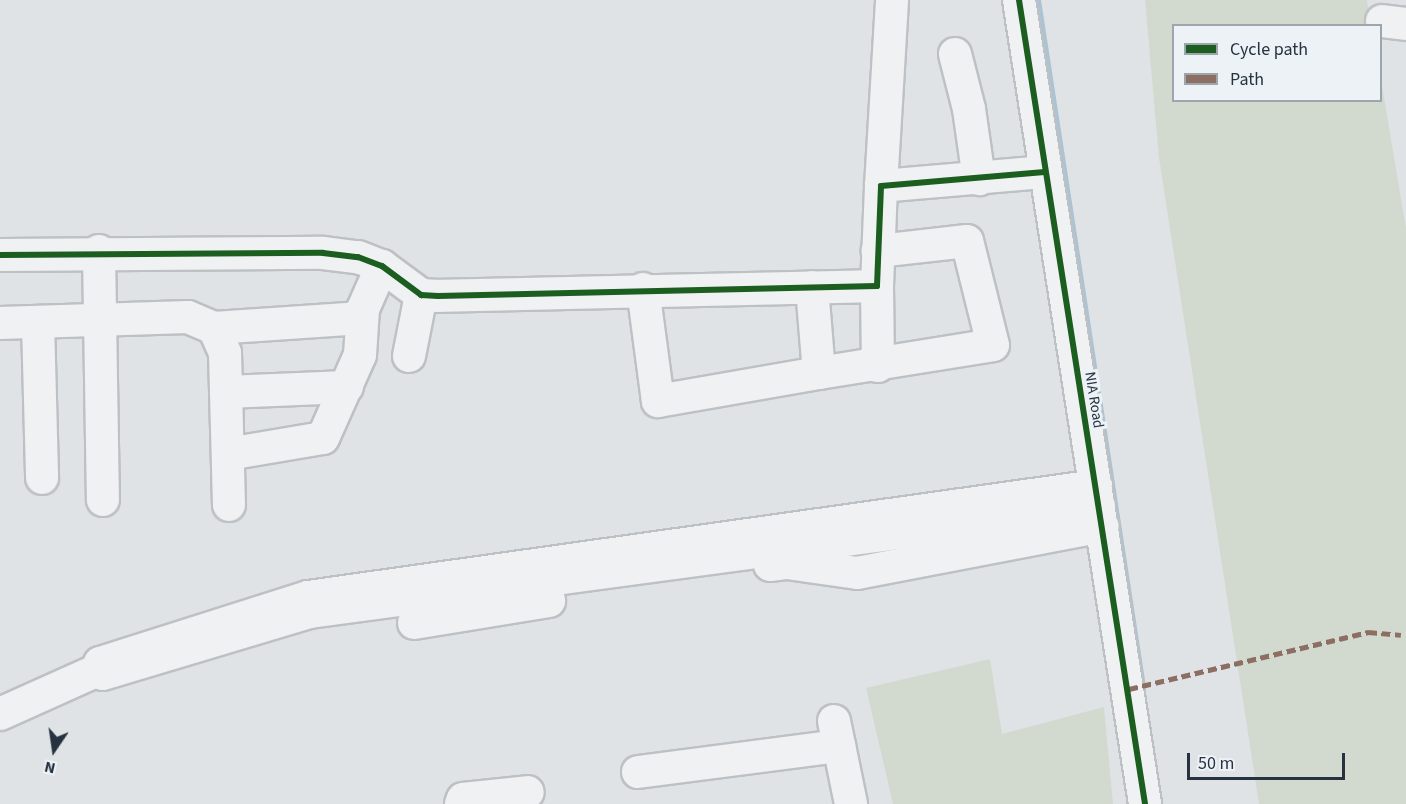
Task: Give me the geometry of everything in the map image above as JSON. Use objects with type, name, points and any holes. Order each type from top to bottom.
[{"type":"street","points":[[878,366],[878,251],[892,0]]},
{"type":"street","name":"NIA Road","points":[[1019,0],[1044,172],[1145,804]]},
{"type":"street","points":[[955,54],[969,109],[979,179]]},
{"type":"street","points":[[881,186],[1044,172]]},
{"type":"street","points":[[643,289],[658,400],[819,373],[878,366],[993,345],[968,241],[878,251]]},
{"type":"street","points":[[0,255],[99,251],[323,253],[358,257],[382,266],[421,295],[877,286]]},
{"type":"street","points":[[99,251],[104,500]]},
{"type":"street","points":[[228,454],[323,438],[360,355],[362,318],[382,266]]},
{"type":"street","points":[[812,287],[819,373]]},
{"type":"street","points":[[409,356],[421,295]]},
{"type":"street","points":[[0,323],[188,317],[214,328],[362,318]]},
{"type":"street","points":[[38,322],[42,478]]},
{"type":"street","points":[[214,328],[225,353],[229,505]]},
{"type":"street","points":[[226,392],[347,387]]},
{"type":"street","points":[[0,714],[98,670],[103,674],[310,612],[561,570],[846,530],[1099,506]]},
{"type":"street","points":[[414,623],[787,563],[857,573],[1099,506]]},
{"type":"street","points":[[638,772],[837,734],[851,804]]},
{"type":"street","points":[[461,804],[463,799],[528,792]]},
{"type":"shaded area","points":[[1145,0],[1367,0],[1371,24],[1172,24],[1172,102],[1382,102],[1382,86],[1406,228],[1406,804],[1259,804],[1159,158]]},
{"type":"shaded area","points":[[990,659],[1002,734],[1104,707],[1113,804],[893,804],[866,688]]},
{"type":"waterway","points":[[1038,0],[1143,687]]},
{"type":"marked path","points":[[1129,689],[1368,632],[1401,635]]},
{"type":"cycle path","points":[[1019,0],[1145,804]]},
{"type":"cycle path","points":[[0,255],[323,253],[358,257],[382,266],[421,295],[438,296],[877,286],[881,186],[1044,172]]}]
